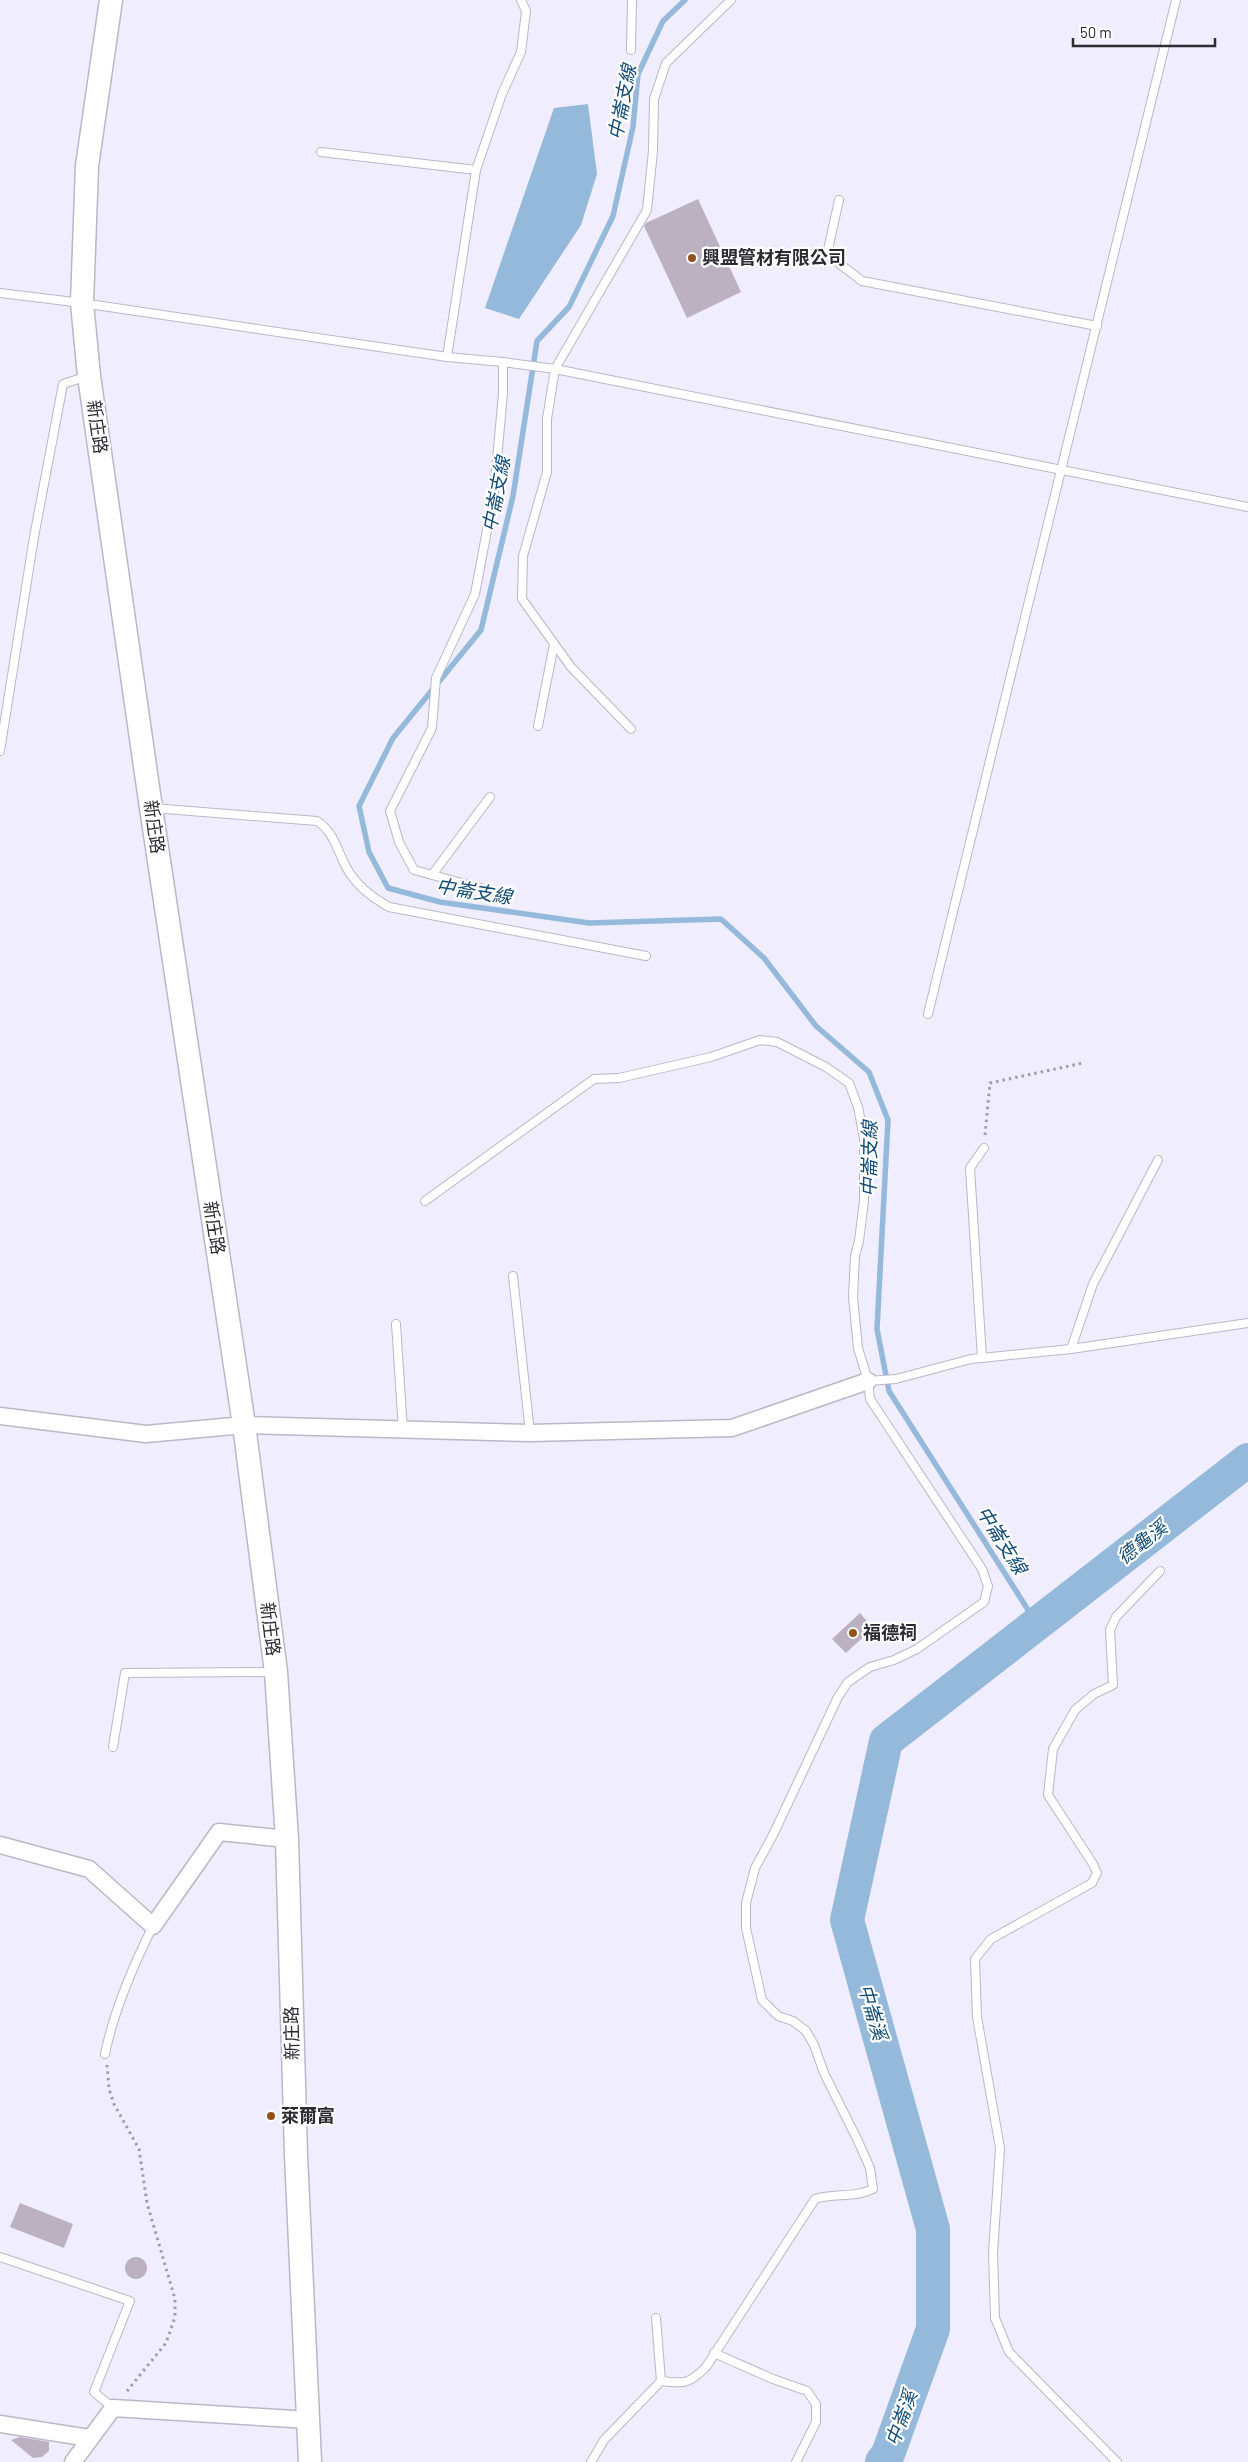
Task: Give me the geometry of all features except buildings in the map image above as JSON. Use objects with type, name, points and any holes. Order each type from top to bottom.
[{"type":"street","name":"新庄路","points":[[111,0],[87,166],[82,303],[89,376],[151,808],[244,1425],[276,1672],[288,1839],[296,2155],[310,2462]]},
{"type":"street","points":[[0,1416],[146,1434],[244,1425],[530,1433],[732,1428],[868,1381]]},
{"type":"street","points":[[0,1846],[89,1869],[153,1926],[219,1832],[288,1839]]},
{"type":"street","points":[[73,2462],[113,2408],[309,2420]]},
{"type":"street","points":[[0,2424],[89,2438]]},
{"type":"lane","points":[[447,357],[476,170],[502,94],[522,52],[526,11],[521,0]]},
{"type":"lane","points":[[631,50],[632,0]]},
{"type":"lane","points":[[631,729],[571,667],[522,598],[523,556],[547,472],[547,418],[555,369],[647,210],[653,151],[654,99],[666,64],[731,0]]},
{"type":"lane","points":[[928,1014],[1176,0]]},
{"type":"lane","points":[[321,152],[476,170]]},
{"type":"lane","points":[[840,200],[827,254],[862,281],[1097,326]]},
{"type":"lane","points":[[0,293],[82,303],[447,357],[555,369],[1062,472],[1248,507]]},
{"type":"lane","points":[[503,362],[503,393],[494,493],[476,594],[436,678],[432,728],[390,811],[399,842],[414,870],[506,895]]},
{"type":"lane","points":[[0,751],[34,537],[64,384],[89,376]]},
{"type":"lane","points":[[538,726],[554,644]]},
{"type":"lane","points":[[432,875],[490,797]]},
{"type":"lane","points":[[151,808],[317,821],[327,828],[331,834],[354,881],[370,896],[389,907],[646,956]]},
{"type":"lane","points":[[425,1201],[594,1079],[619,1078],[711,1057],[760,1040],[777,1042],[826,1068],[849,1084],[858,1107],[864,1138],[864,1202],[855,1256],[853,1298],[858,1348],[868,1381],[870,1399],[982,1569],[988,1586],[984,1602],[917,1649],[894,1660],[870,1667],[848,1682],[838,1697],[773,1835],[755,1868],[746,1903],[746,1928],[762,2000],[778,2016],[794,2022],[806,2031],[870,2168],[873,2189],[862,2194],[830,2195],[815,2199],[706,2367],[684,2384],[661,2381]]},
{"type":"lane","points":[[982,1358],[970,1168],[984,1148]]},
{"type":"lane","points":[[1071,1349],[1093,1284],[1158,1160]]},
{"type":"lane","points":[[513,1276],[530,1433]]},
{"type":"lane","points":[[868,1381],[896,1379],[982,1358],[1071,1349],[1248,1323]]},
{"type":"lane","points":[[396,1324],[402,1430]]},
{"type":"lane","points":[[1117,2462],[1009,2352],[995,2318],[993,2253],[1000,2148],[977,2017],[975,1959],[991,1939],[1092,1883],[1095,1878],[1097,1873],[1093,1864],[1048,1796],[1053,1749],[1074,1710],[1094,1694],[1113,1685],[1110,1630],[1116,1618],[1160,1571]]},
{"type":"lane","points":[[113,1747],[125,1673],[276,1672]]},
{"type":"lane","points":[[106,2054],[110,2031],[138,1956],[153,1926]]},
{"type":"lane","points":[[0,2257],[130,2301],[94,2392],[113,2408]]},
{"type":"lane","points":[[591,2462],[604,2440],[661,2381],[656,2318]]},
{"type":"lane","points":[[714,2354],[807,2391],[816,2404],[816,2422],[796,2462]]},
{"type":"path","points":[[984,1148],[990,1083],[1083,1063]]},
{"type":"path","points":[[106,2054],[109,2089],[114,2104],[139,2149],[148,2203],[175,2299],[175,2317],[166,2343],[113,2408]]},
{"type":"water","points":[[588,104],[597,174],[581,225],[519,319],[485,308],[554,108]]},
{"type":"waterway","name":"中崙支線","points":[[685,0],[663,21],[638,74],[633,127],[613,216],[569,307],[537,341],[513,496],[481,630],[393,738],[359,806],[369,852],[388,888],[440,902],[589,923],[721,919],[764,958],[816,1026],[869,1072],[888,1120],[877,1329],[889,1391],[1037,1624]]},
{"type":"waterway","name":"中崙溪","points":[[882,2462],[888,2454],[933,2329],[933,2229],[847,1920],[886,1741],[1248,1460]]},
{"type":"place","name":"興盟管材有限公司","points":[[692,258]]},
{"type":"place","name":"福德祠","points":[[853,1633]]},
{"type":"place","name":"萊爾富","points":[[271,2116]]},
{"type":"water label","name":"德龜溪","points":[[1142,1542]]}]
